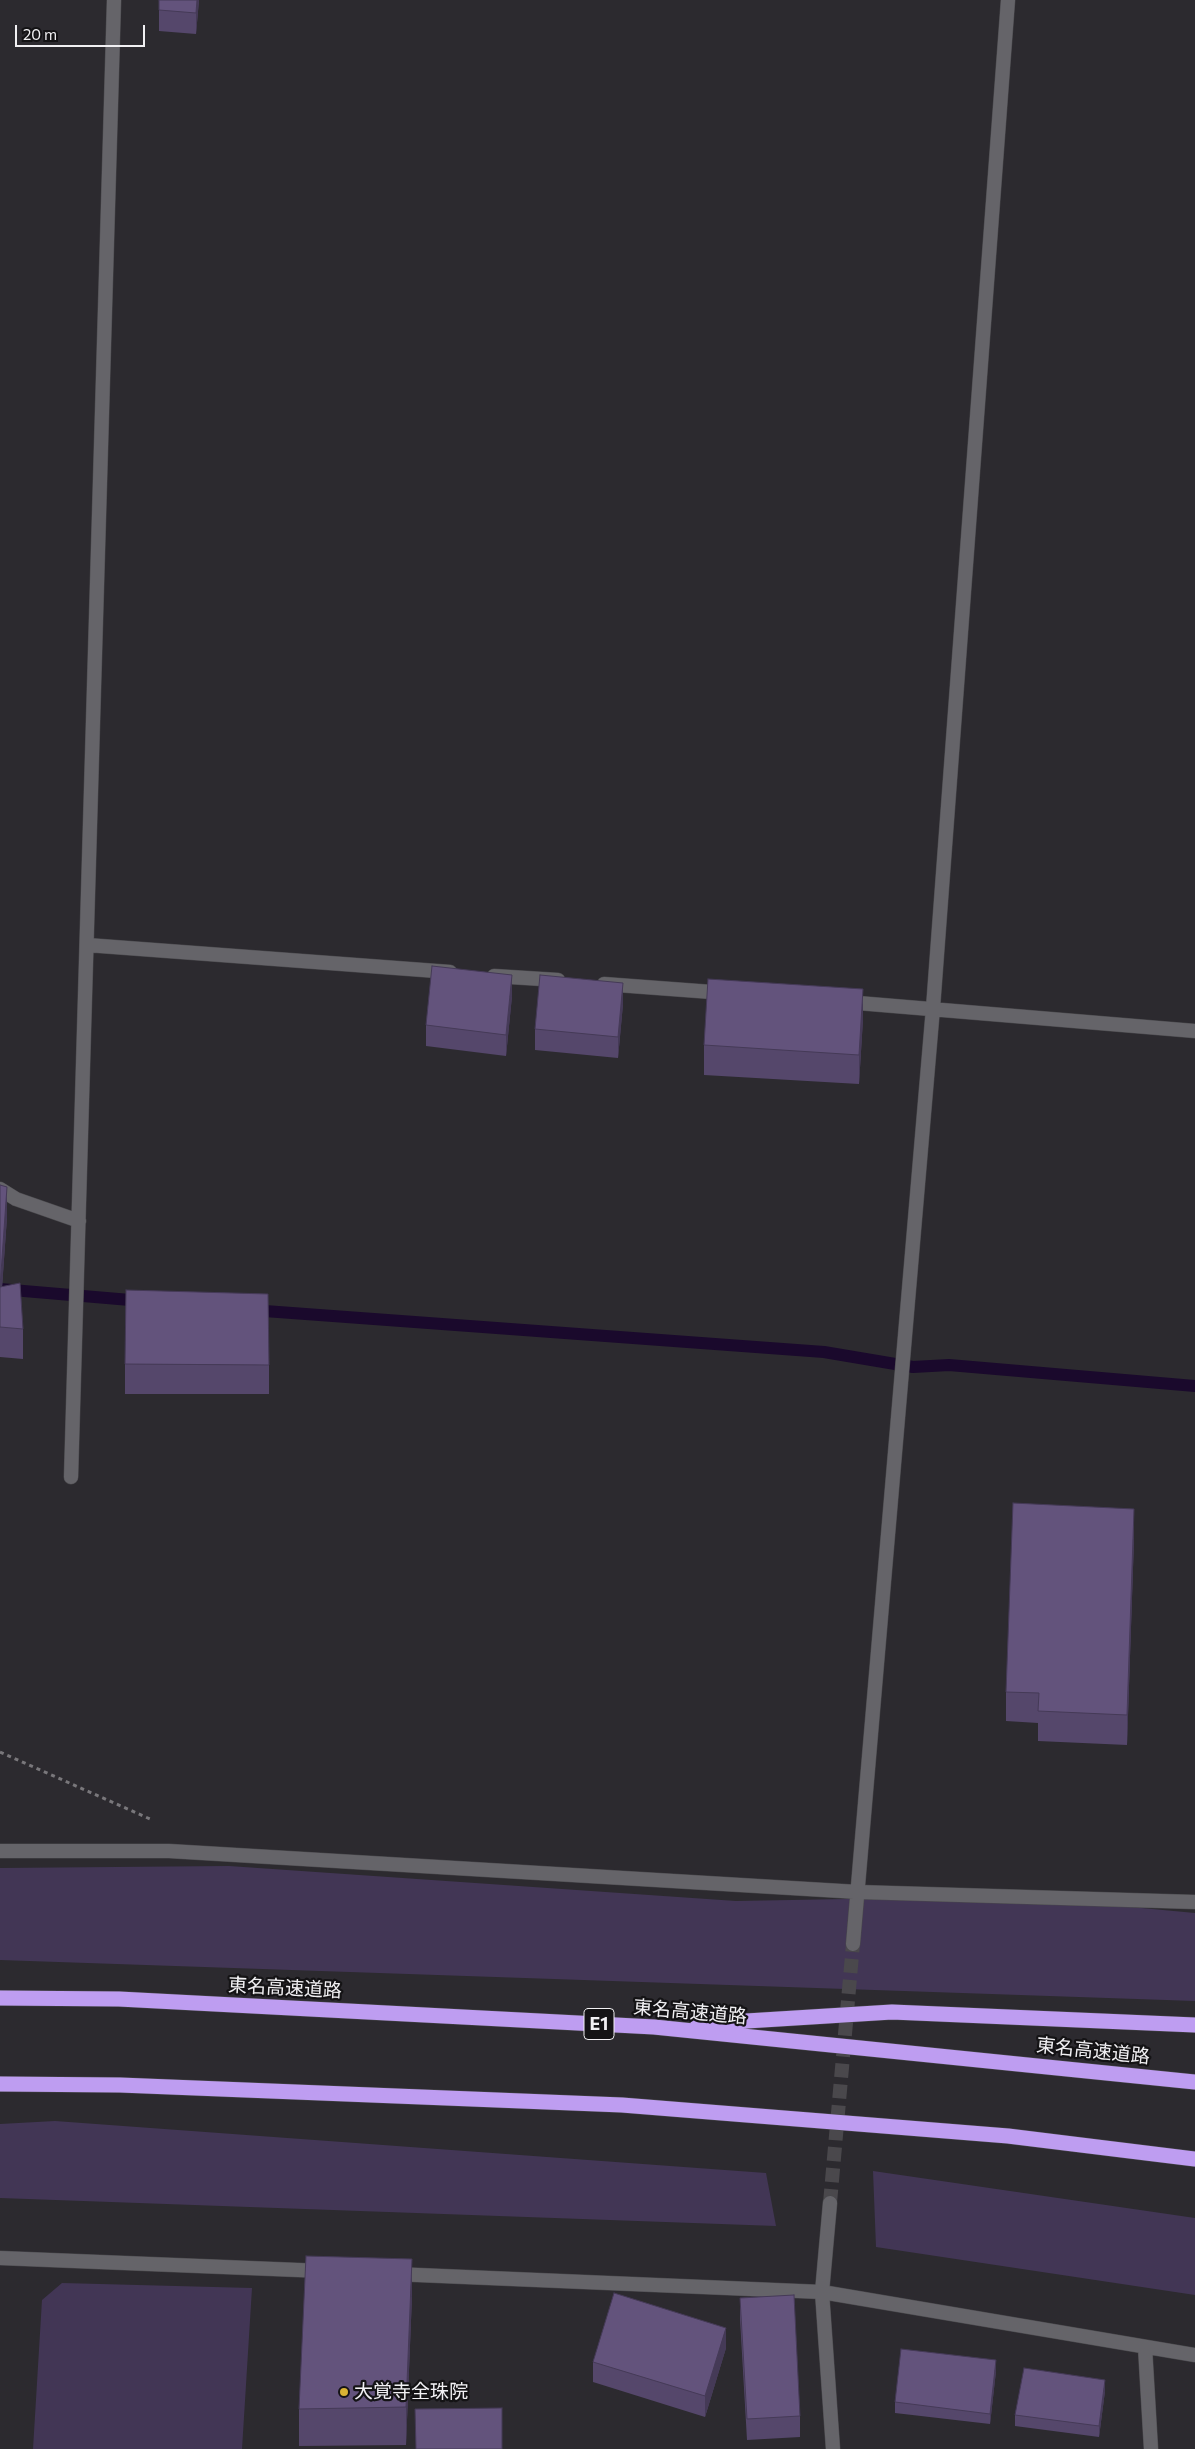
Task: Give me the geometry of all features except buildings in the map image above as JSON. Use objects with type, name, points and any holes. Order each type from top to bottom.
[{"type":"highway","name":"東名高速道路","points":[[0,1998],[119,1999],[654,2027],[1195,2082]]},
{"type":"highway","points":[[654,2027],[892,2012],[1195,2024]]},
{"type":"highway","points":[[0,2084],[120,2085],[622,2105],[1008,2136],[1195,2160]]},
{"type":"street","points":[[72,1477],[114,0]]},
{"type":"street","points":[[853,1944],[933,1008],[1008,0]]},
{"type":"street","points":[[87,946],[465,974]]},
{"type":"street","points":[[485,975],[574,982]]},
{"type":"street","points":[[594,983],[744,994]]},
{"type":"street","points":[[833,1001],[933,1008],[1195,1032]]},
{"type":"street","points":[[0,1189],[16,1199],[79,1221]]},
{"type":"street","points":[[0,1851],[170,1851],[858,1892],[1195,1902]]},
{"type":"street","points":[[830,2203],[822,2292],[834,2449]]},
{"type":"street","points":[[0,2258],[339,2272]]},
{"type":"street","points":[[379,2273],[822,2292],[1195,2355]]},
{"type":"street","points":[[1145,2347],[1151,2449]]},
{"type":"path","points":[[0,1752],[51,1773],[154,1822],[170,1851]]},
{"type":"shaded area","points":[[229,1866],[736,1901],[1013,1896],[1195,1913],[1195,2001],[0,1960],[0,1868]]},
{"type":"shaded area","points":[[55,2121],[766,2173],[776,2226],[0,2198],[0,2124]]},
{"type":"shaded area","points":[[873,2171],[1195,2218],[1195,2295],[876,2247]]},
{"type":"shaded area","points":[[62,2283],[252,2288],[242,2449],[33,2449],[42,2300]]},
{"type":"waterway","points":[[0,1289],[142,1301]]},
{"type":"waterway","points":[[251,1310],[824,1352],[913,1367],[949,1365],[1195,1386]]},
{"type":"tunnel","points":[[830,2203],[853,1944]]},
{"type":"place","name":"大覚寺全珠院","points":[[344,2392]]}]
